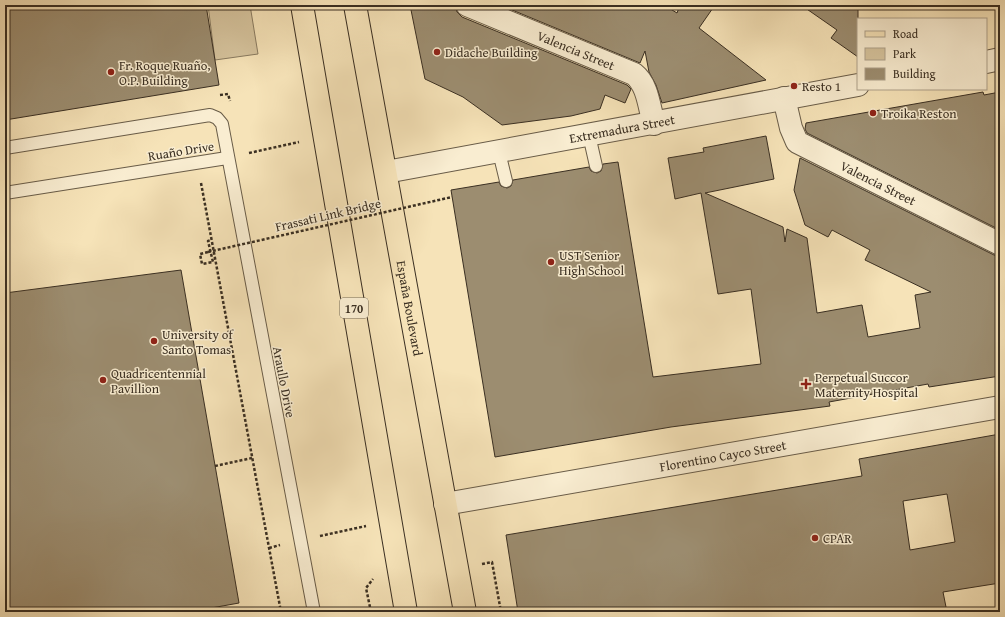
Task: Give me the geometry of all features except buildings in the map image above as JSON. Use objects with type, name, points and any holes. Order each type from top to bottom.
[{"type":"main road","name":"170","points":[[302,5],[406,612]]},
{"type":"main road","name":"España Boulevard","points":[[355,5],[465,612]]},
{"type":"street","name":"Valencia Street","points":[[467,5],[634,74],[640,79],[644,87],[654,124]]},
{"type":"street","points":[[987,62],[1000,59]]},
{"type":"street","name":"Extremadura Street","points":[[386,172],[654,124],[857,84]]},
{"type":"street","name":"Valencia Street","points":[[784,98],[791,128],[797,142],[1000,244]]},
{"type":"street","name":"Florentino Cayco Street","points":[[446,504],[1000,407]]},
{"type":"lane","name":"Ruaño Drive","points":[[5,148],[210,115],[217,118],[222,124],[227,158],[5,193]]},
{"type":"lane","points":[[589,135],[596,166]]},
{"type":"lane","points":[[499,152],[506,181]]},
{"type":"lane","name":"Araullo Drive","points":[[227,158],[314,612]]},
{"type":"path","points":[[228,94],[230,102]]},
{"type":"path","points":[[245,154],[324,136]]},
{"type":"path","points":[[197,162],[281,612]]},
{"type":"path","name":"Frassati Link Bridge","points":[[211,240],[208,241],[213,262],[202,264],[200,254],[208,252],[452,197]]},
{"type":"path","points":[[215,466],[252,458]]},
{"type":"path","points":[[269,548],[390,520]]},
{"type":"path","points":[[492,562],[501,612]]},
{"type":"path","points":[[366,588],[371,612]]},
{"type":"green space","points":[[208,5],[250,5],[258,54],[215,60]]},
{"type":"place","name":"Didache Building","points":[[437,52]]},
{"type":"place","name":"Fr. Roque Ruaño, O.P. Building","points":[[111,72]]},
{"type":"place","name":"Resto 1","points":[[794,86]]},
{"type":"place","name":"Troika Reston","points":[[873,113]]},
{"type":"place","name":"UST Senior High School","points":[[551,262]]},
{"type":"place","name":"University of Santo Tomas","points":[[154,341]]},
{"type":"place","name":"Quadricentennial Pavillion","points":[[103,380]]},
{"type":"place","name":"Perpetual Succor Maternity Hospital","points":[[806,384]]},
{"type":"place","name":"CPAR","points":[[815,538]]}]
